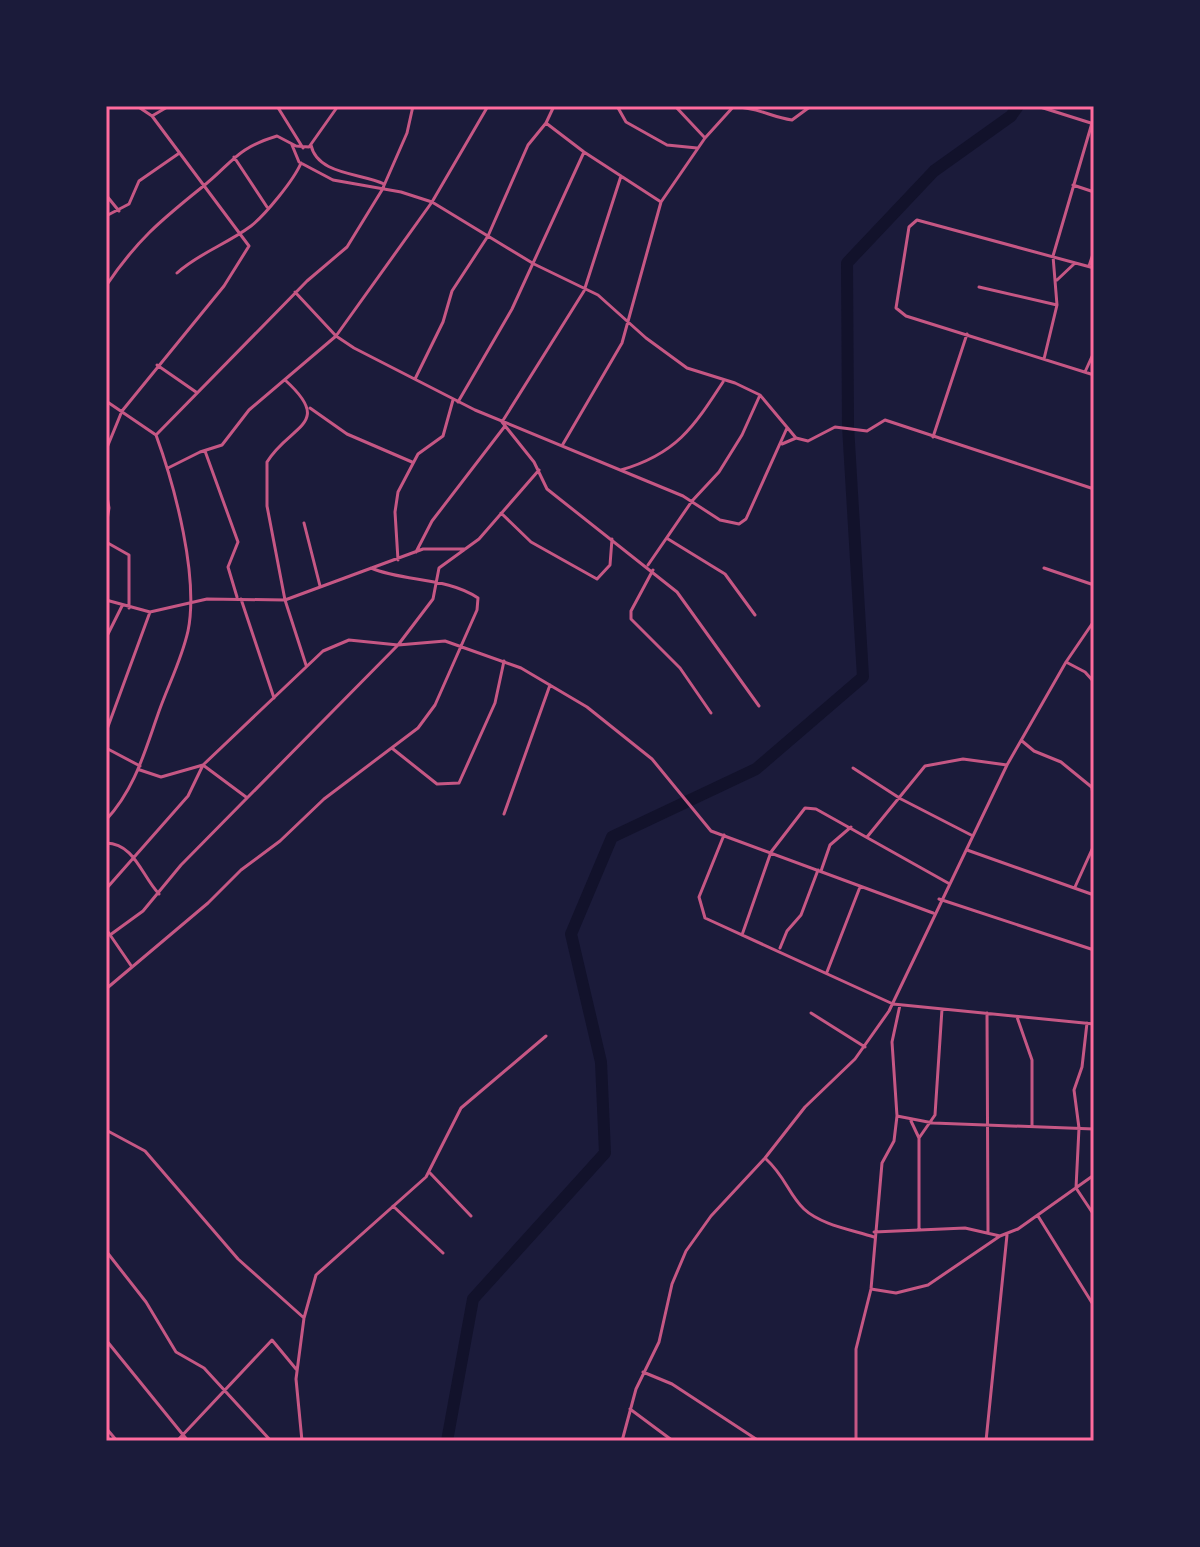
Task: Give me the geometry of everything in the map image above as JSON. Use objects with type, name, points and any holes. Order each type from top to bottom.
[{"type":"street","points":[[106,450],[122,411],[157,365],[174,350],[242,261],[249,246],[242,232],[202,187],[152,116],[137,106]]},
{"type":"street","points":[[152,116],[169,106]]},
{"type":"street","points":[[277,106],[303,148]]},
{"type":"street","points":[[106,286],[158,221],[202,187],[233,155],[277,136],[303,148],[311,145],[338,106]]},
{"type":"street","points":[[156,435],[295,292],[347,247],[382,190],[407,133],[413,106]]},
{"type":"street","points":[[168,468],[222,445],[249,410],[336,336],[432,202],[488,106]]},
{"type":"street","points":[[415,380],[443,322],[452,291],[488,236],[528,145],[546,123],[554,106]]},
{"type":"street","points":[[617,106],[632,126],[667,145],[697,148]]},
{"type":"street","points":[[622,111],[627,106]]},
{"type":"street","points":[[675,106],[705,138]]},
{"type":"street","points":[[563,444],[612,364],[628,321],[661,202],[697,148],[734,106],[756,107],[772,117],[792,120],[811,106]]},
{"type":"street","points":[[1037,106],[1093,124],[1053,256],[1057,305],[1044,359]]},
{"type":"street","points":[[546,123],[661,202]]},
{"type":"street","points":[[292,145],[301,163],[333,180],[432,202],[534,264],[602,298],[687,368],[760,395],[796,438],[808,441],[835,427],[867,431],[882,420],[1094,489]]},
{"type":"street","points":[[311,145],[314,154],[328,167],[384,184]]},
{"type":"street","points":[[458,402],[493,347],[584,152]]},
{"type":"street","points":[[106,216],[119,211],[131,201],[139,181],[178,154]]},
{"type":"street","points":[[233,155],[267,207]]},
{"type":"street","points":[[177,273],[198,255],[242,232],[267,207],[301,163]]},
{"type":"street","points":[[416,552],[432,521],[503,424],[584,291],[621,176]]},
{"type":"street","points":[[1073,185],[1094,192]]},
{"type":"street","points":[[106,195],[119,211]]},
{"type":"street","points":[[1094,251],[1091,267],[925,220],[911,223],[897,311],[1094,375]]},
{"type":"street","points":[[1057,280],[1075,263]]},
{"type":"street","points":[[979,287],[1057,305]]},
{"type":"street","points":[[295,292],[336,336],[415,380],[503,424],[563,444],[692,501],[720,520],[742,522],[787,428]]},
{"type":"street","points":[[933,439],[967,334]]},
{"type":"street","points":[[1085,372],[1094,352]]},
{"type":"street","points":[[157,365],[197,392]]},
{"type":"street","points":[[284,379],[302,395],[308,408],[347,434],[412,462]]},
{"type":"street","points":[[621,470],[651,461],[673,447],[689,432],[725,380]]},
{"type":"street","points":[[647,566],[692,501],[711,484],[733,451],[760,395]]},
{"type":"street","points":[[398,560],[396,504],[412,462],[425,445],[443,436],[453,400]]},
{"type":"street","points":[[106,401],[156,435],[168,468],[193,603],[177,673],[158,714],[140,768],[122,801],[106,820]]},
{"type":"street","points":[[306,665],[285,600],[267,506],[266,468],[270,457],[305,424],[308,408]]},
{"type":"street","points":[[503,424],[539,470],[547,489],[677,592],[759,706]]},
{"type":"street","points":[[782,444],[796,438]]},
{"type":"street","points":[[205,450],[238,542],[228,567],[274,698]]},
{"type":"street","points":[[110,935],[143,911],[181,865],[246,797],[398,645],[433,599],[439,568],[466,550],[539,470]]},
{"type":"street","points":[[106,491],[106,526]]},
{"type":"street","points":[[501,513],[531,542],[597,579],[610,565],[612,539]]},
{"type":"street","points":[[304,523],[320,586]]},
{"type":"street","points":[[668,539],[725,574],[755,615]]},
{"type":"street","points":[[106,542],[129,555],[129,608]]},
{"type":"street","points":[[106,600],[150,612],[239,597],[285,600],[416,552],[442,547],[466,550]]},
{"type":"street","points":[[106,989],[208,903],[241,870],[280,841],[324,799],[393,749],[427,718],[477,610],[478,598],[437,583],[411,580],[371,568]]},
{"type":"street","points":[[1044,568],[1094,585]]},
{"type":"street","points":[[653,570],[631,611],[631,619],[680,668],[711,713]]},
{"type":"street","points":[[106,638],[122,606]]},
{"type":"street","points":[[106,732],[150,612]]},
{"type":"street","points":[[622,1441],[643,1372],[659,1342],[672,1284],[686,1251],[711,1216],[765,1158],[805,1107],[865,1047],[893,1004],[939,899],[967,850],[1007,765],[1066,662],[1094,621]]},
{"type":"street","points":[[106,889],[136,858],[194,787],[203,765],[306,665],[337,642],[358,640],[398,645],[432,641],[460,645],[504,661],[587,707],[652,759],[703,825],[933,913]]},
{"type":"street","points":[[393,749],[437,784],[459,783],[495,703],[504,661]]},
{"type":"street","points":[[1066,662],[1085,672],[1094,682]]},
{"type":"street","points":[[504,814],[550,685]]},
{"type":"street","points":[[1022,741],[1034,751],[1061,762],[1093,788],[1094,800]]},
{"type":"street","points":[[106,748],[161,777],[203,765]]},
{"type":"street","points":[[867,837],[901,799],[922,769],[933,763],[973,759],[1007,765]]},
{"type":"street","points":[[203,765],[246,797]]},
{"type":"street","points":[[853,768],[901,799],[973,836]]},
{"type":"street","points":[[742,935],[771,852],[805,808],[816,809],[851,827],[948,883]]},
{"type":"street","points":[[779,950],[787,931],[801,915],[830,845],[851,827]]},
{"type":"street","points":[[724,835],[699,897],[700,910],[705,918],[893,1004],[1094,1024]]},
{"type":"street","points":[[106,843],[121,845],[136,858],[143,877],[159,894]]},
{"type":"street","points":[[1075,887],[1094,845]]},
{"type":"street","points":[[967,850],[1094,895]]},
{"type":"street","points":[[827,972],[860,887]]},
{"type":"street","points":[[939,899],[1094,950]]},
{"type":"street","points":[[106,929],[132,967]]},
{"type":"street","points":[[856,1441],[856,1349],[871,1289],[882,1163],[893,1147],[897,1116],[892,1063],[900,1005]]},
{"type":"street","points":[[919,1138],[933,1123],[942,1009]]},
{"type":"street","points":[[811,1013],[865,1047]]},
{"type":"street","points":[[987,1013],[988,1232]]},
{"type":"street","points":[[1017,1017],[1032,1060],[1032,1125]]},
{"type":"street","points":[[1087,1023],[1082,1067],[1074,1090],[1079,1128],[1076,1188],[1094,1215]]},
{"type":"street","points":[[302,1441],[297,1371],[312,1283],[323,1266],[430,1173],[461,1108],[546,1036]]},
{"type":"street","points":[[897,1116],[933,1123],[1094,1129]]},
{"type":"street","points":[[911,1121],[919,1138],[919,1230]]},
{"type":"street","points":[[106,1130],[145,1151],[238,1259],[304,1318]]},
{"type":"street","points":[[765,1158],[783,1175],[798,1202],[813,1215],[874,1235],[965,1228],[1000,1236]]},
{"type":"street","points":[[430,1173],[471,1216]]},
{"type":"street","points":[[871,1289],[896,1293],[928,1285],[1000,1236],[1038,1216],[1094,1175]]},
{"type":"street","points":[[393,1206],[443,1253]]},
{"type":"street","points":[[1038,1216],[1094,1306]]},
{"type":"street","points":[[986,1441],[1007,1235]]},
{"type":"street","points":[[106,1251],[146,1302],[176,1352],[204,1368],[271,1441]]},
{"type":"street","points":[[106,1340],[188,1441]]},
{"type":"street","points":[[177,1441],[272,1340],[297,1371]]},
{"type":"street","points":[[643,1372],[672,1384],[759,1441]]},
{"type":"street","points":[[630,1409],[673,1441]]},
{"type":"street","points":[[106,1428],[117,1441]]},
{"type":"waterway","points":[[447,1441],[473,1299],[605,1153],[601,1062],[571,934],[612,837],[756,769],[863,677],[848,426],[847,263],[934,171],[1011,116],[1018,106]]}]
